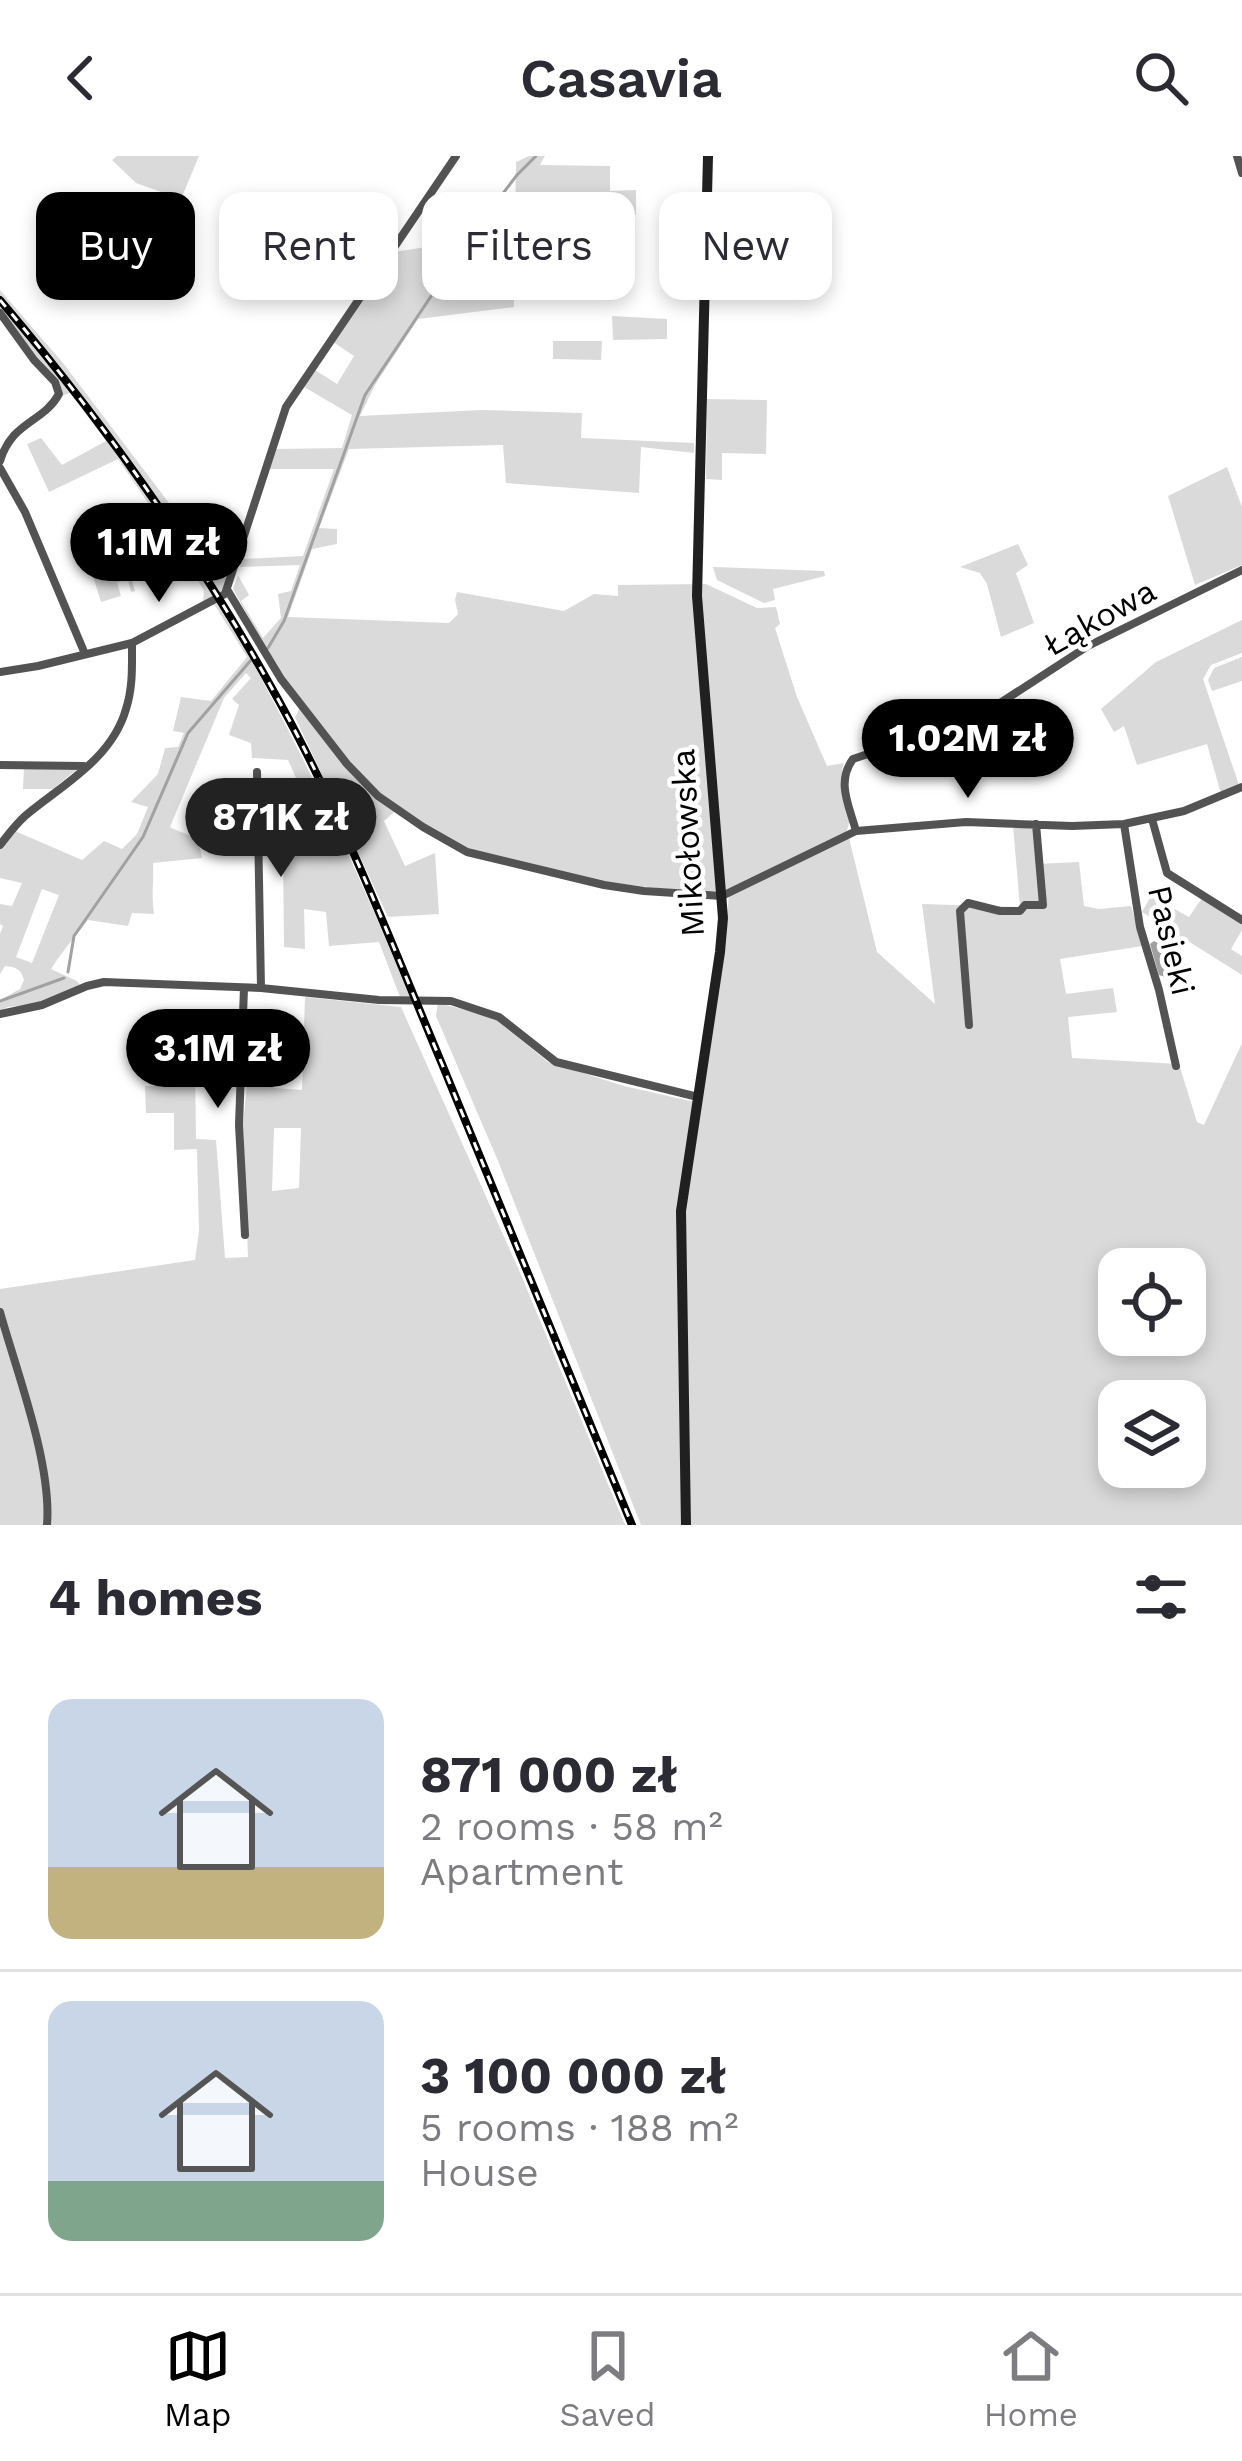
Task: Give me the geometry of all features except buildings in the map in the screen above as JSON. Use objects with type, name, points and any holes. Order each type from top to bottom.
[{"type":"main road","name":"Mikołowska","points":[[686,1525],[681,1211],[722,934],[697,596],[708,156]]},
{"type":"street","points":[[0,672],[132,643],[224,596],[286,406],[456,156]]},
{"type":"street","points":[[1237,156],[1242,173]]},
{"type":"street","points":[[0,314],[55,382],[59,394],[52,406],[18,429],[0,465],[25,512],[85,655]]},
{"type":"street","name":"Łąkowa","points":[[856,830],[843,782],[853,759],[980,716],[1088,646],[1242,570]]},
{"type":"street","points":[[228,591],[281,680],[378,796],[438,837],[479,856],[567,878],[644,891],[722,896],[856,830],[966,822],[1124,824],[1205,804],[1242,787]]},
{"type":"street","points":[[0,845],[26,815],[112,741],[131,687],[132,643]]},
{"type":"street","points":[[0,765],[85,766]]},
{"type":"street","points":[[256,772],[261,988]]},
{"type":"street","name":"Pasieki","points":[[1151,819],[1167,873],[1242,920]]},
{"type":"street","points":[[968,1025],[960,911],[968,904],[1000,911],[1043,904],[1036,824]]},
{"type":"street","name":"Pasieki","points":[[1124,824],[1140,927],[1176,1066]]},
{"type":"street","points":[[0,1014],[42,1005],[104,982],[435,1000],[499,1017],[556,1062],[698,1097]]},
{"type":"street","points":[[244,988],[239,1125],[244,1235]]},
{"type":"street","points":[[0,1312],[47,1487],[47,1525]]},
{"type":"shaded area","points":[[117,156],[199,156],[184,192],[161,192],[136,183],[112,160]]},
{"type":"shaded area","points":[[545,156],[540,165],[610,166],[610,191],[636,190],[636,215],[635,192],[516,192],[516,162]]},
{"type":"shaded area","points":[[422,248],[422,300],[514,300],[514,307],[418,319],[360,416],[482,410],[582,413],[581,438],[694,443],[694,453],[641,447],[639,493],[506,483],[503,445],[349,449],[319,528],[337,529],[337,544],[312,549],[288,617],[449,623],[458,614],[457,592],[564,611],[594,594],[618,596],[618,585],[706,584],[757,608],[776,607],[780,624],[775,628],[797,697],[827,766],[844,763],[847,830],[877,952],[935,1004],[922,904],[1020,907],[1013,826],[1033,826],[1037,864],[1079,862],[1084,906],[1131,906],[1143,946],[1060,959],[1066,994],[1113,988],[1117,1012],[1068,1017],[1072,1058],[1179,1064],[1197,1122],[1204,1125],[1242,1043],[1242,1525],[641,1525],[436,1016],[438,1003],[493,1017],[548,1062],[699,1103],[726,943],[729,890],[699,893],[606,882],[479,854],[455,845],[399,808],[384,821],[405,866],[435,853],[439,914],[388,917],[295,717],[302,704],[233,589],[238,575],[249,595],[241,601],[263,638],[281,618],[278,594],[291,591],[300,565],[240,567],[243,559],[303,556],[334,469],[268,469],[275,449],[342,448],[352,415],[304,387],[315,370],[337,384],[354,356],[333,342],[361,300],[398,300],[398,251]]},
{"type":"shaded area","points":[[0,290],[63,363],[228,581],[220,594],[142,479]]},
{"type":"shaded area","points":[[0,304],[113,447],[215,598],[146,632],[203,601],[204,591],[118,459],[49,492],[27,444],[41,438],[62,465],[106,441],[70,393],[61,396],[60,385],[31,353],[0,311]]},
{"type":"shaded area","points":[[612,316],[667,319],[667,339],[613,340]]},
{"type":"shaded area","points":[[553,341],[602,341],[601,360],[553,359]]},
{"type":"shaded area","points":[[707,399],[767,400],[766,454],[722,453],[722,480],[706,479]]},
{"type":"shaded area","points":[[1227,467],[1242,507],[1242,565],[1195,585],[1168,496]]},
{"type":"shaded area","points":[[113,511],[135,591],[131,592],[128,580],[117,582],[121,596],[101,602],[79,531]]},
{"type":"shaded area","points":[[1018,544],[1028,565],[1016,573],[1034,623],[1001,637],[987,584],[980,573],[960,567]]},
{"type":"shaded area","points":[[713,567],[824,571],[825,576],[773,589],[775,600],[764,603],[717,580]]},
{"type":"shaded area","points":[[219,602],[297,747],[410,997],[400,997],[379,942],[329,946],[326,912],[304,909],[305,949],[284,947],[283,856],[308,855],[300,787],[288,760],[252,758],[251,743],[229,735],[239,705],[232,699],[251,678],[246,673],[224,698],[170,827],[196,840],[202,858],[153,863],[154,914],[132,913],[128,926],[88,920],[51,969],[80,985],[37,1004],[0,1011],[0,1000],[20,989],[24,980],[12,967],[5,966],[0,974],[0,904],[12,906],[22,883],[0,878],[0,850],[15,831],[82,860],[104,841],[122,849],[137,834],[148,807],[131,802],[158,774],[165,748],[178,747],[184,733],[173,731],[181,697],[211,701],[247,657],[214,604]],"holes":[[[42,889],[59,895],[32,963],[16,957]]]},
{"type":"shaded area","points":[[1242,620],[1242,653],[1211,665],[1203,679],[1239,785],[1221,794],[1207,744],[1137,765],[1124,726],[1114,732],[1101,709],[1156,662]]},
{"type":"shaded area","points":[[1242,657],[1242,681],[1212,691],[1208,680],[1214,668]]},
{"type":"shaded area","points":[[971,723],[977,743],[915,750],[913,743]]},
{"type":"shaded area","points":[[24,767],[76,770],[53,789],[23,789]]},
{"type":"shaded area","points":[[1151,896],[1189,917],[1202,898],[1242,924],[1231,949],[1242,956],[1242,975],[1142,912]]},
{"type":"shaded area","points":[[1154,941],[1179,954],[1185,971],[1168,978],[1159,975],[1150,944]]},
{"type":"shaded area","points":[[305,997],[401,1007],[519,1270],[625,1525],[0,1525],[0,1289],[195,1260],[197,1149],[174,1150],[174,1113],[146,1113],[145,1086],[174,1086],[174,1066],[195,1068],[196,1139],[216,1140],[225,1258],[248,1257],[243,1125],[251,1043],[274,1045],[274,1088],[302,1090]],"holes":[[[274,1128],[301,1128],[299,1188],[272,1191]]]},
{"type":"waterway","points":[[268,648],[284,621],[365,395],[478,226],[536,156]]},
{"type":"waterway","points":[[68,972],[74,936],[143,837],[188,733],[252,659]]},
{"type":"waterway","points":[[0,1001],[64,978]]},
{"type":"railway","points":[[0,300],[114,444],[184,544],[302,745],[385,926],[632,1525]]}]
